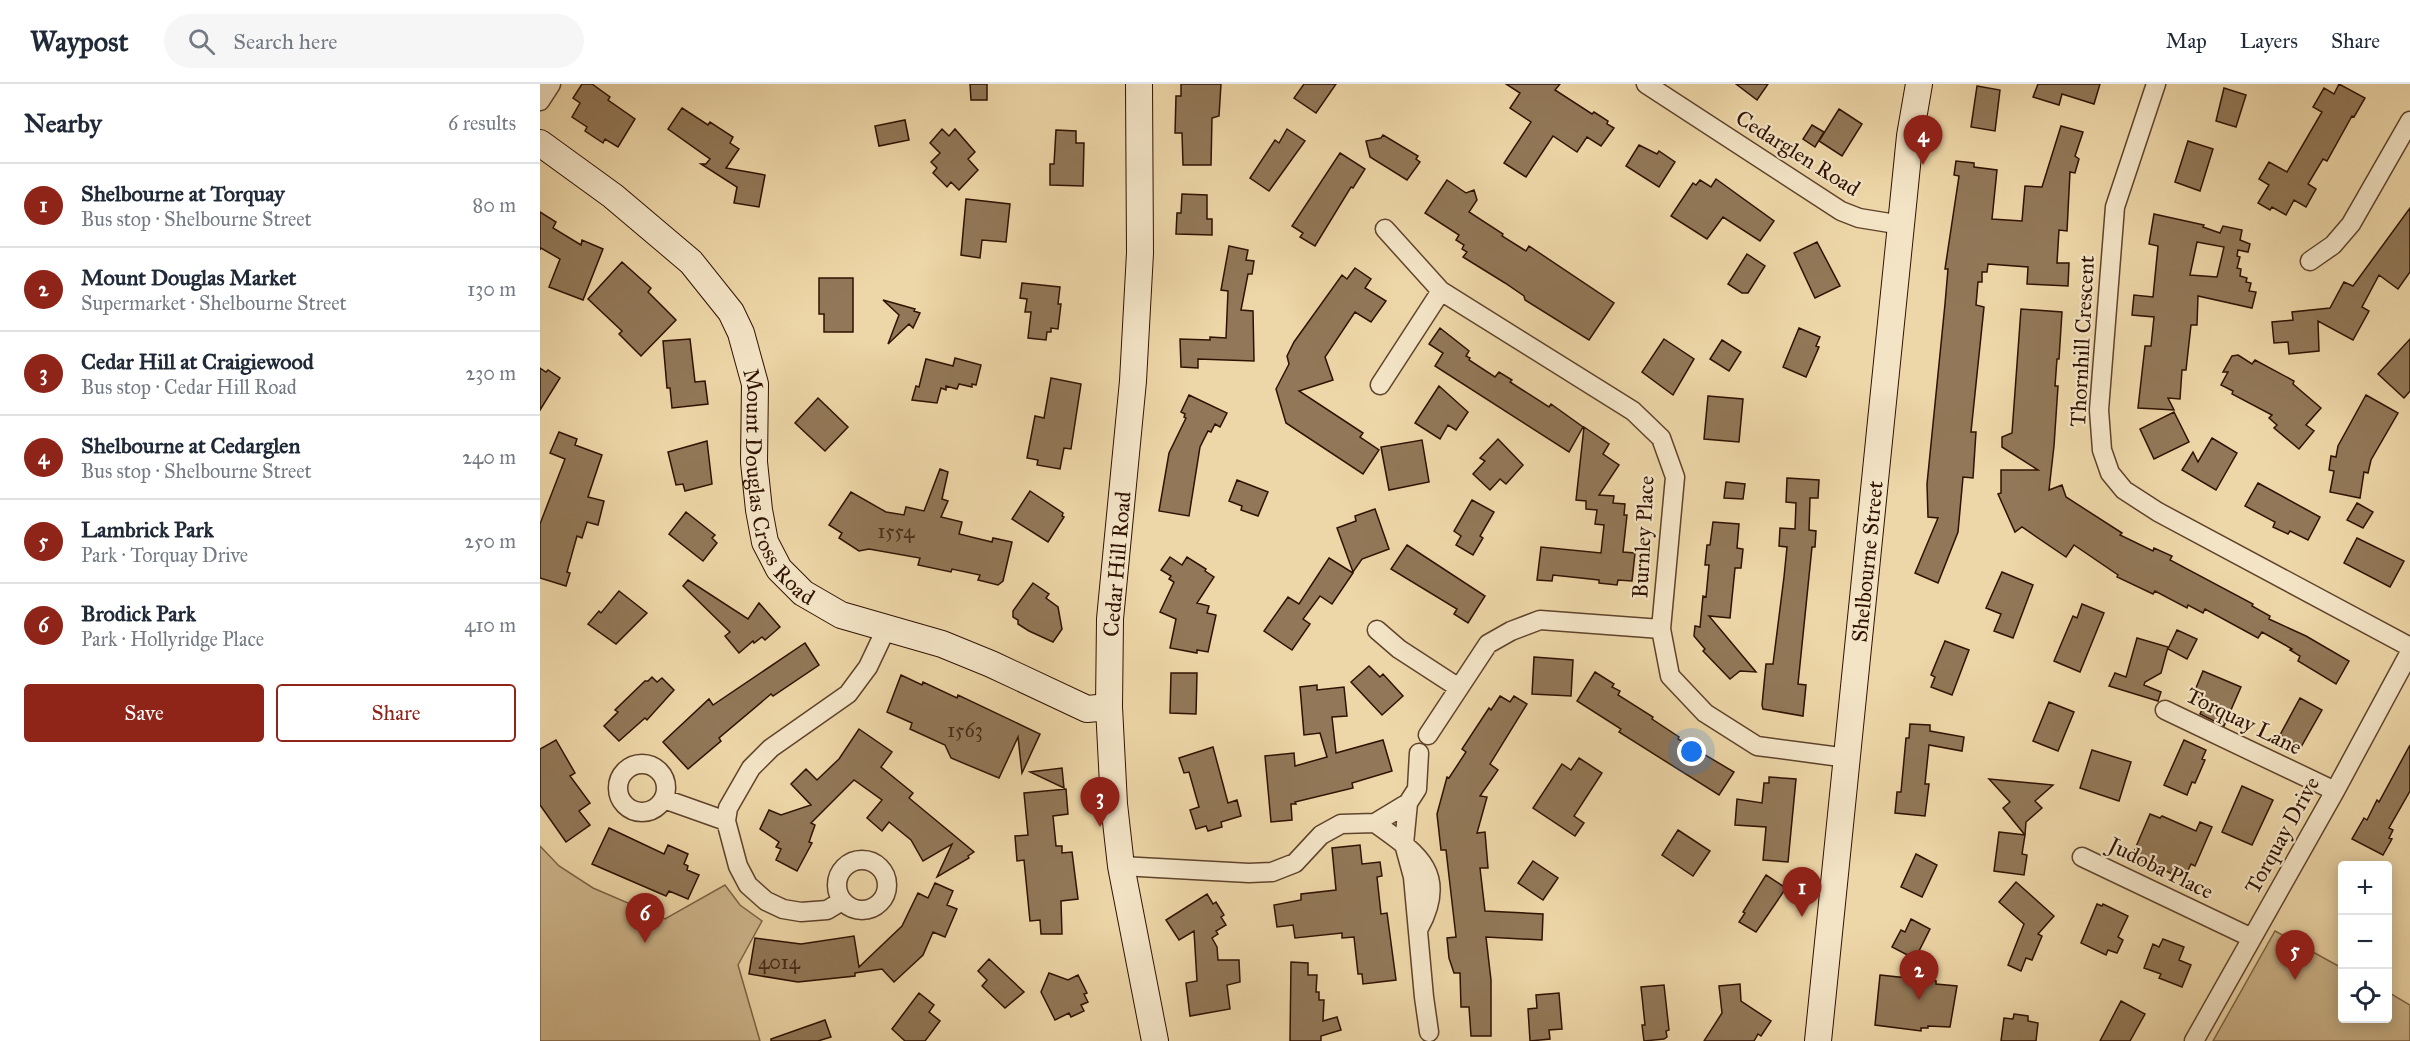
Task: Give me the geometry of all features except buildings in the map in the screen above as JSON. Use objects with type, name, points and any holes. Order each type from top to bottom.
[{"type":"street","points":[[540,101],[550,84]]},
{"type":"street","name":"Cedar Hill Road","points":[[1139,84],[1140,253],[1133,381],[1110,619],[1109,707],[1114,804],[1121,866],[1155,1041]]},
{"type":"street","name":"Cedarglen Road","points":[[1646,84],[1841,211],[1859,218],[1902,225]]},
{"type":"street","name":"Shelbourne Street","points":[[1818,1041],[1910,136],[1919,84]]},
{"type":"street","name":"Thornhill Crescent","points":[[2156,84],[2115,207],[2098,410],[2102,450],[2110,473],[2124,490],[2158,512],[2410,646]]},
{"type":"street","points":[[2310,261],[2333,245],[2351,224],[2410,121]]},
{"type":"street","name":"Mount Douglas Cross Road","points":[[540,143],[613,196],[691,262],[730,312],[741,333],[755,384],[754,462],[765,542],[779,569],[803,593],[841,615],[942,644],[1087,709],[1109,707]]},
{"type":"street","name":"Burnley Place","points":[[1385,230],[1441,291],[1633,411],[1660,438],[1675,477],[1661,629],[1670,676],[1705,713],[1757,746],[1848,758]]},
{"type":"street","points":[[1380,385],[1441,291]]},
{"type":"street","points":[[1428,735],[1488,644],[1511,631],[1540,620],[1661,629]]},
{"type":"street","points":[[842,901],[827,910],[801,912],[783,909],[766,901],[748,885],[738,866],[726,821],[728,808],[751,768],[771,748],[848,694],[868,667],[886,629]]},
{"type":"street","points":[[1377,630],[1399,649],[1459,688]]},
{"type":"street","name":"Torquay Drive","points":[[2194,1041],[2335,791],[2410,652]]},
{"type":"street","name":"Torquay Lane","points":[[2165,710],[2335,791]]},
{"type":"street","points":[[1121,866],[1249,873],[1272,872],[1295,863],[1321,835],[1341,824],[1375,823],[1408,803],[1417,789],[1419,753]]},
{"type":"street","points":[[664,799],[726,821]]},
{"type":"street","points":[[1408,803],[1404,844],[1413,877],[1424,997],[1430,1032]]},
{"type":"street","points":[[1375,823],[1404,844]]},
{"type":"street","name":"Judoba Place","points":[[2082,857],[2252,938]]},
{"type":"shaded area","points":[[540,846],[559,866],[593,888],[665,919],[725,885],[740,905],[762,921],[738,965],[760,1041],[540,1041]]},
{"type":"shaded area","points":[[2275,931],[2338,966],[2338,1023],[2392,1023],[2392,994],[2410,1005],[2410,1041],[2213,1041]]},
{"type":"place","name":"Shelbourne at Cedarglen","points":[[1923,165]]},
{"type":"place","name":"Cedar Hill at Craigiewood","points":[[1100,827]]},
{"type":"place","name":"Shelbourne at Torquay","points":[[1802,917]]},
{"type":"place","name":"Brodick Park","points":[[645,943]]},
{"type":"place","name":"Lambrick Park","points":[[2295,980]]},
{"type":"place","name":"Mount Douglas Market","points":[[1919,1000]]}]
